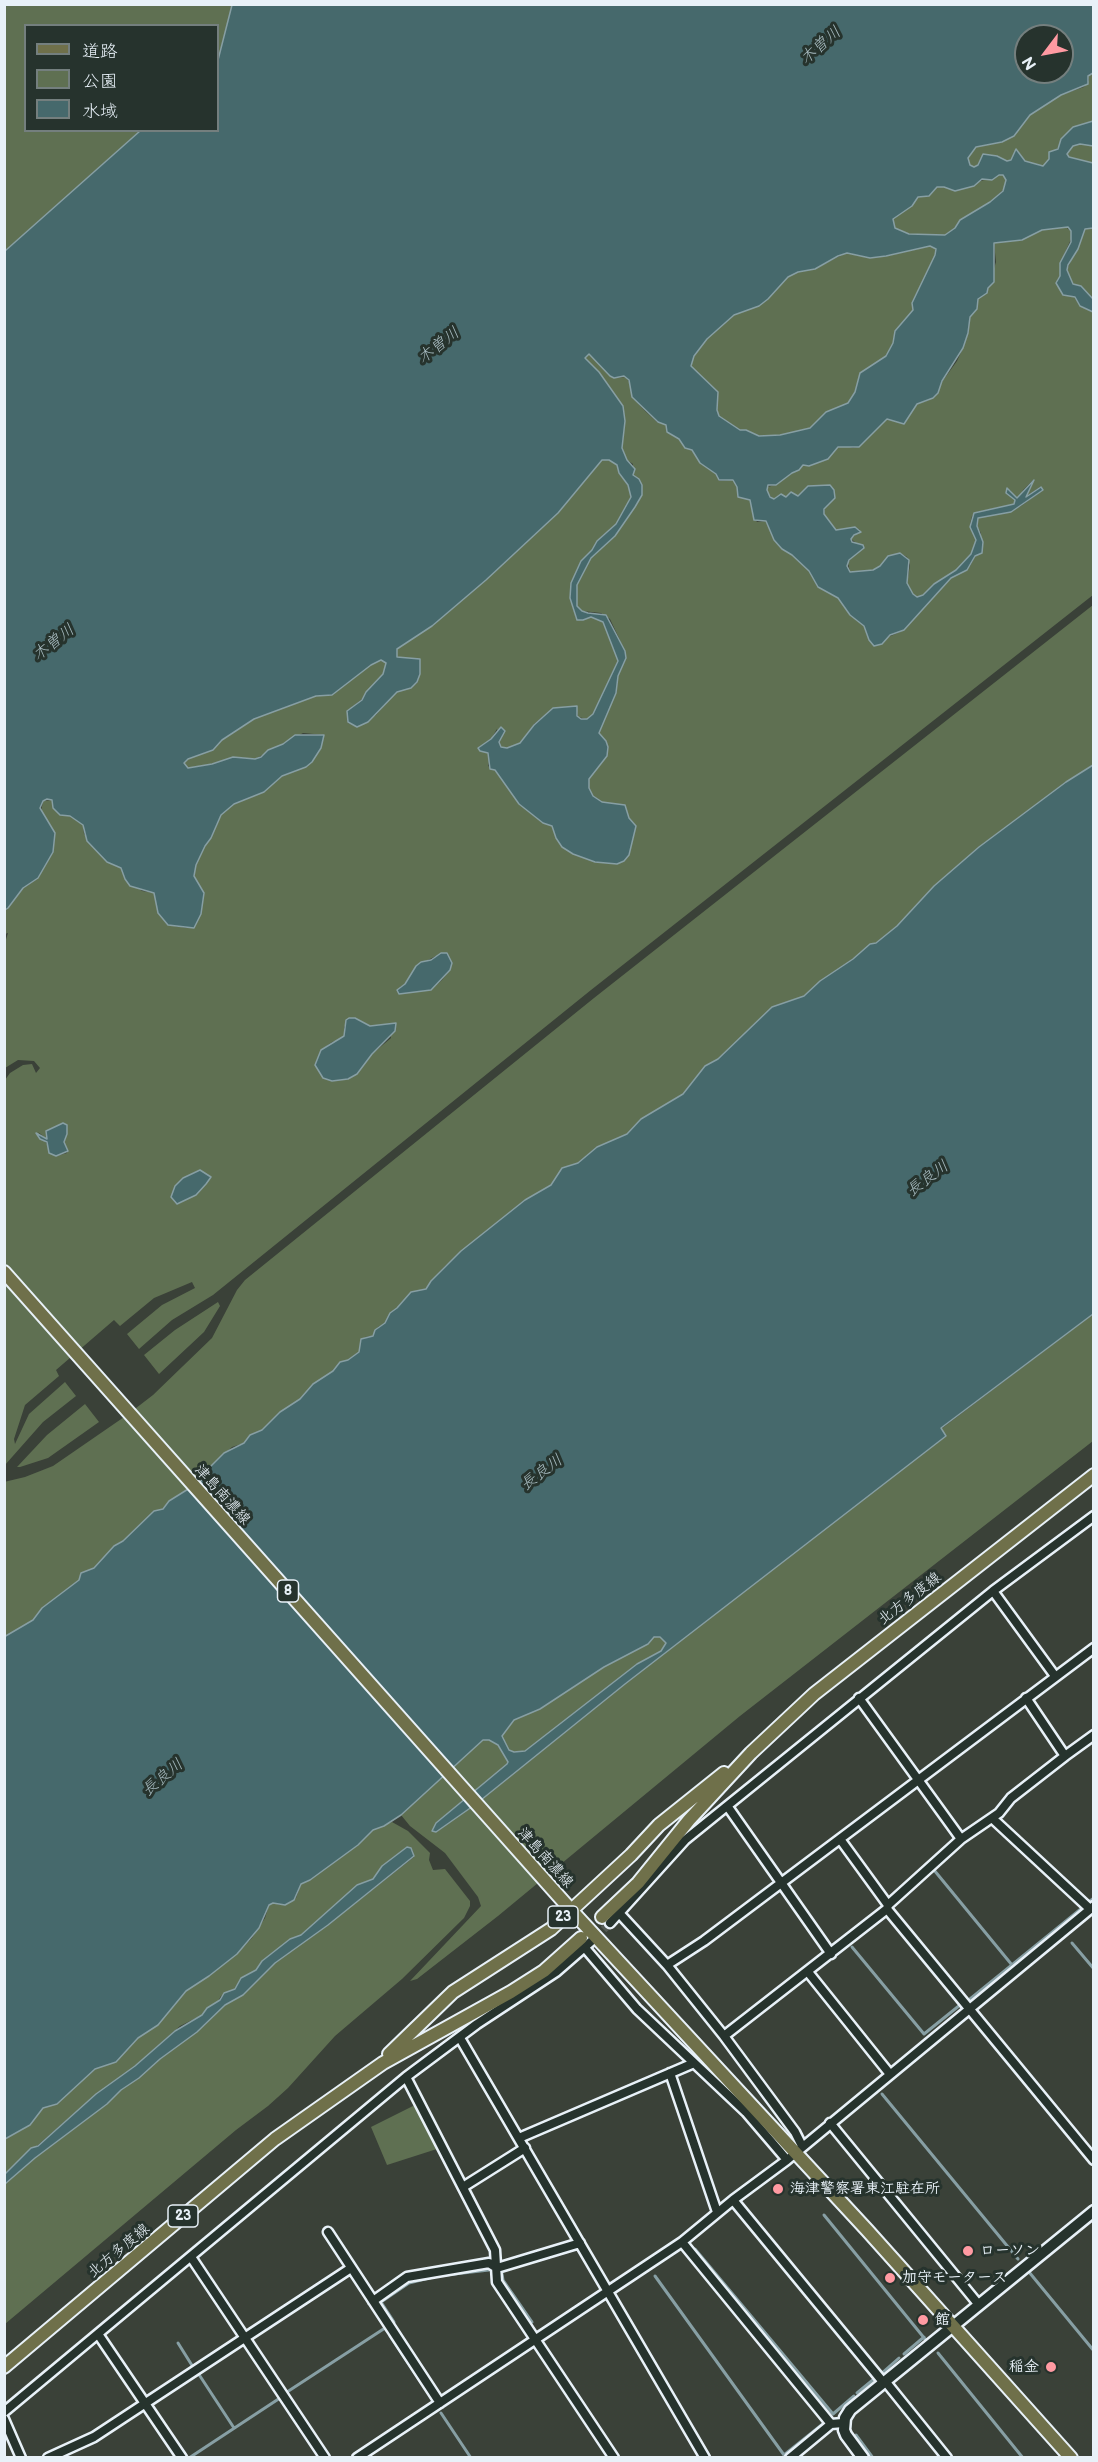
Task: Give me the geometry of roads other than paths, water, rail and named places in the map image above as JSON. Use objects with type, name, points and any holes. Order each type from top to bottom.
[{"type":"main road","name":"津島南濃線","points":[[4,1272],[571,1910],[954,2326],[1071,2457]]},
{"type":"main road","name":"北方多度線","points":[[751,1752],[814,1694],[1094,1475]]},
{"type":"main road","name":"23","points":[[368,2073],[453,1992],[551,1929],[631,1855],[659,1825],[751,1752]]},
{"type":"main road","points":[[606,1920],[689,1820],[751,1752]]},
{"type":"main road","points":[[368,2073],[511,1992],[583,1943]]},
{"type":"main road","name":"北方多度線","points":[[4,2367],[275,2139],[368,2073]]},
{"type":"street","points":[[606,1920],[620,1914],[685,1840],[859,1698],[1094,1516]]},
{"type":"street","points":[[993,1592],[1055,1676]]},
{"type":"street","points":[[667,1965],[704,1941],[1094,1648]]},
{"type":"street","points":[[859,1698],[961,1839]]},
{"type":"street","points":[[1026,1698],[1065,1756]]},
{"type":"street","points":[[724,2036],[831,1954],[887,1907],[961,1839],[992,1818],[1011,1798],[1094,1735]]},
{"type":"street","points":[[728,1807],[831,1954]]},
{"type":"street","points":[[357,2457],[682,2242],[717,2212],[795,2153],[1092,1907],[992,1818]]},
{"type":"street","points":[[840,1839],[887,1907],[1094,2160]]},
{"type":"street","points":[[620,1914],[667,1965],[724,2036],[795,2132],[795,2153]]},
{"type":"street","points":[[4,2412],[406,2077],[556,1972],[583,1943],[595,1938]]},
{"type":"street","points":[[583,1943],[637,2009],[746,2112],[795,2153]]},
{"type":"street","points":[[808,1972],[890,2073]]},
{"type":"street","points":[[460,2038],[705,2457]]},
{"type":"street","points":[[519,2138],[694,2063]]},
{"type":"street","points":[[670,2073],[717,2212]]},
{"type":"street","points":[[406,2077],[495,2250],[497,2282],[614,2457]]},
{"type":"street","points":[[830,2123],[978,2305]]},
{"type":"street","points":[[463,2187],[525,2148]]},
{"type":"street","points":[[733,2200],[947,2457]]},
{"type":"street","points":[[863,2457],[846,2435],[843,2423],[850,2410],[1094,2211]]},
{"type":"street","points":[[328,2232],[440,2403]]},
{"type":"street","points":[[682,2242],[831,2424]]},
{"type":"street","points":[[373,2301],[407,2277],[489,2263],[497,2268],[580,2243]]},
{"type":"street","points":[[191,2257],[325,2457]]},
{"type":"street","points":[[48,2457],[94,2437],[351,2268]]},
{"type":"street","points":[[98,2334],[182,2457]]},
{"type":"street","points":[[4,2419],[21,2457]]},
{"type":"street","points":[[790,2457],[831,2424],[843,2423]]},
{"type":"water","name":"木曽川","points":[[232,5],[1093,5],[1093,73],[1088,76],[1088,84],[1061,95],[1030,115],[1014,136],[1002,142],[976,147],[968,158],[970,165],[974,167],[978,165],[983,154],[997,156],[1007,161],[1011,160],[1016,149],[1025,161],[1043,166],[1049,159],[1049,152],[1058,149],[1061,139],[1073,127],[1093,121],[1093,146],[1080,144],[1073,146],[1067,154],[1069,157],[1093,163],[1093,228],[1085,229],[1067,270],[1073,284],[1081,286],[1093,299],[1093,312],[1080,306],[1075,297],[1063,295],[1056,283],[1060,276],[1060,263],[1071,242],[1071,231],[1068,227],[1042,230],[1022,240],[994,243],[994,282],[988,288],[987,293],[978,299],[977,309],[970,317],[963,348],[942,381],[938,393],[933,398],[917,404],[904,424],[887,419],[859,447],[838,447],[828,459],[809,466],[803,465],[776,485],[768,485],[767,490],[770,497],[774,499],[781,494],[786,497],[791,492],[798,496],[808,486],[830,485],[834,490],[835,498],[824,509],[824,514],[836,530],[855,527],[861,532],[851,539],[852,542],[863,545],[864,548],[849,560],[847,566],[850,572],[873,570],[880,566],[888,556],[900,553],[909,560],[907,583],[917,597],[956,570],[971,554],[976,540],[970,527],[974,513],[1014,504],[1015,500],[1006,493],[1007,488],[1017,498],[1034,480],[1026,497],[1041,487],[1043,490],[1011,512],[978,518],[977,526],[983,542],[982,553],[975,556],[967,570],[951,578],[904,630],[890,635],[882,644],[874,646],[864,626],[850,615],[838,598],[818,587],[809,571],[774,540],[766,521],[754,520],[750,500],[738,497],[737,487],[733,480],[719,480],[716,474],[700,463],[692,450],[685,448],[679,439],[667,432],[666,425],[658,422],[632,397],[629,380],[624,376],[614,378],[610,376],[589,354],[585,358],[599,372],[623,406],[625,421],[622,448],[627,460],[635,469],[633,475],[642,485],[642,495],[635,507],[615,536],[591,558],[577,585],[577,606],[588,613],[606,615],[625,651],[626,658],[618,676],[616,693],[599,733],[606,741],[607,756],[589,779],[589,788],[593,796],[602,802],[625,805],[629,818],[636,826],[629,855],[624,861],[617,864],[595,862],[573,854],[562,847],[552,826],[543,823],[519,804],[495,770],[490,769],[488,753],[478,748],[491,739],[501,727],[505,731],[499,742],[501,747],[507,748],[520,743],[534,725],[553,708],[577,706],[577,716],[587,719],[593,714],[618,661],[603,622],[591,617],[577,620],[570,598],[571,583],[581,561],[597,541],[616,524],[631,497],[628,485],[619,473],[617,465],[609,460],[602,460],[558,513],[486,580],[432,626],[397,649],[397,657],[420,659],[420,674],[417,682],[411,688],[397,692],[368,722],[357,727],[348,722],[347,711],[362,700],[366,692],[383,674],[386,663],[381,660],[332,695],[316,696],[254,719],[222,740],[213,750],[188,759],[184,763],[188,768],[212,764],[233,757],[255,759],[295,735],[324,735],[321,748],[306,767],[282,776],[264,792],[234,804],[221,815],[196,865],[194,876],[204,893],[201,914],[194,928],[168,925],[158,913],[154,893],[130,886],[121,868],[107,862],[87,841],[83,825],[70,816],[60,815],[53,808],[52,800],[47,799],[43,801],[40,808],[55,833],[53,852],[38,878],[23,888],[5,910],[5,251],[139,132],[219,132],[219,56]],"holes":[[[1003,175],[1006,180],[1003,191],[990,202],[960,220],[955,228],[945,235],[909,234],[895,228],[893,219],[912,206],[918,197],[929,196],[937,187],[955,191],[974,186],[982,179],[992,180]],[[930,246],[936,249],[912,303],[913,310],[895,331],[893,343],[886,356],[860,373],[855,392],[848,403],[826,412],[810,428],[780,435],[759,436],[746,430],[740,430],[719,416],[718,392],[691,366],[694,356],[707,339],[734,315],[759,306],[788,277],[798,272],[815,269],[847,253],[870,258]]]},
{"type":"water","name":"長良川","points":[[1093,765],[1093,1314],[941,1428],[946,1436],[625,1684],[476,1804],[436,1832],[432,1831],[436,1823],[507,1764],[498,1745],[489,1740],[483,1740],[401,1815],[373,1830],[358,1845],[301,1884],[294,1900],[285,1905],[273,1903],[269,1905],[259,1928],[237,1954],[186,1991],[158,2025],[138,2038],[116,2062],[95,2069],[57,2104],[43,2108],[30,2125],[5,2139],[4,1637],[33,1620],[42,1608],[79,1580],[81,1573],[94,1568],[114,1546],[123,1541],[154,1511],[163,1509],[169,1501],[201,1481],[208,1469],[224,1453],[244,1443],[250,1435],[262,1430],[280,1412],[300,1399],[313,1384],[333,1371],[340,1362],[348,1360],[359,1352],[361,1339],[373,1336],[375,1330],[385,1323],[390,1313],[411,1292],[426,1289],[461,1251],[525,1200],[551,1185],[562,1168],[578,1163],[597,1147],[627,1134],[641,1119],[683,1094],[705,1066],[718,1059],[772,1007],[804,996],[820,981],[853,959],[870,944],[876,943],[897,926],[934,886],[979,847],[1066,782]],"holes":[[[654,1637],[660,1637],[666,1643],[661,1651],[637,1664],[525,1751],[509,1750],[502,1736],[514,1720],[540,1709],[604,1667],[648,1644]]]},
{"type":"water","points":[[441,953],[447,953],[452,963],[450,970],[431,990],[399,994],[397,990],[405,984],[416,966]]},
{"type":"water","points":[[355,1018],[370,1026],[396,1023],[395,1031],[372,1054],[357,1074],[348,1079],[332,1081],[323,1078],[315,1065],[321,1050],[344,1036],[346,1020]]},
{"type":"water","points":[[63,1123],[67,1125],[64,1142],[68,1151],[56,1156],[49,1153],[47,1142],[40,1139],[36,1133],[47,1139],[46,1131]]},
{"type":"water","points":[[200,1170],[211,1177],[196,1195],[177,1204],[171,1197],[175,1186],[183,1178]]},
{"type":"water","points":[[407,1847],[411,1848],[414,1856],[328,1925],[275,1963],[243,1995],[225,2005],[197,2032],[5,2184],[5,2174],[31,2148],[38,2146],[96,2094],[135,2066],[175,2031],[202,2015],[207,2008],[220,2000],[224,1993],[235,1989],[241,1978],[256,1970],[262,1961],[290,1939],[301,1935],[357,1885],[373,1879],[382,1866]]},
{"type":"waterway","points":[[934,1870],[1012,1965]]},
{"type":"waterway","points":[[1090,1901],[1094,1898]]},
{"type":"waterway","points":[[970,1999],[1082,1908],[1080,1905]]},
{"type":"waterway","points":[[1072,1943],[1094,1969]]},
{"type":"waterway","points":[[852,1947],[924,2034],[960,2005]]},
{"type":"waterway","points":[[882,2094],[1018,2259]]},
{"type":"waterway","points":[[824,2215],[925,2339]]},
{"type":"waterway","points":[[695,2249],[833,2414],[854,2396]]},
{"type":"waterway","points":[[394,2322],[381,2302],[409,2283],[437,2276],[489,2270]]},
{"type":"waterway","points":[[1029,2272],[1094,2351]]},
{"type":"waterway","points":[[502,2274],[503,2280],[532,2322]]},
{"type":"waterway","points":[[655,2276],[784,2455],[824,2423]]},
{"type":"waterway","points":[[287,2392],[385,2328],[387,2331]]},
{"type":"waterway","points":[[390,2336],[433,2400]]},
{"type":"waterway","points":[[904,2354],[924,2337]]},
{"type":"waterway","points":[[178,2343],[193,2367]]},
{"type":"waterway","points":[[223,2357],[237,2348]]},
{"type":"waterway","points":[[938,2353],[1023,2458]]},
{"type":"waterway","points":[[882,2373],[899,2358]]},
{"type":"waterway","points":[[200,2372],[198,2373],[234,2428]]},
{"type":"waterway","points":[[857,2393],[874,2379]]},
{"type":"waterway","points":[[189,2458],[280,2398]]},
{"type":"waterway","points":[[441,2413],[471,2458]]},
{"type":"waterway","points":[[856,2435],[873,2458]]},
{"type":"tunnel","points":[[595,1938],[610,1923]]},
{"type":"place","name":"海津警察署東江駐在所","points":[[778,2189]]},
{"type":"place","name":"ローソン","points":[[968,2251]]},
{"type":"place","name":"加守モータース","points":[[890,2278]]},
{"type":"place","name":"館","points":[[923,2320]]},
{"type":"place","name":"稲金","points":[[1051,2367]]}]
